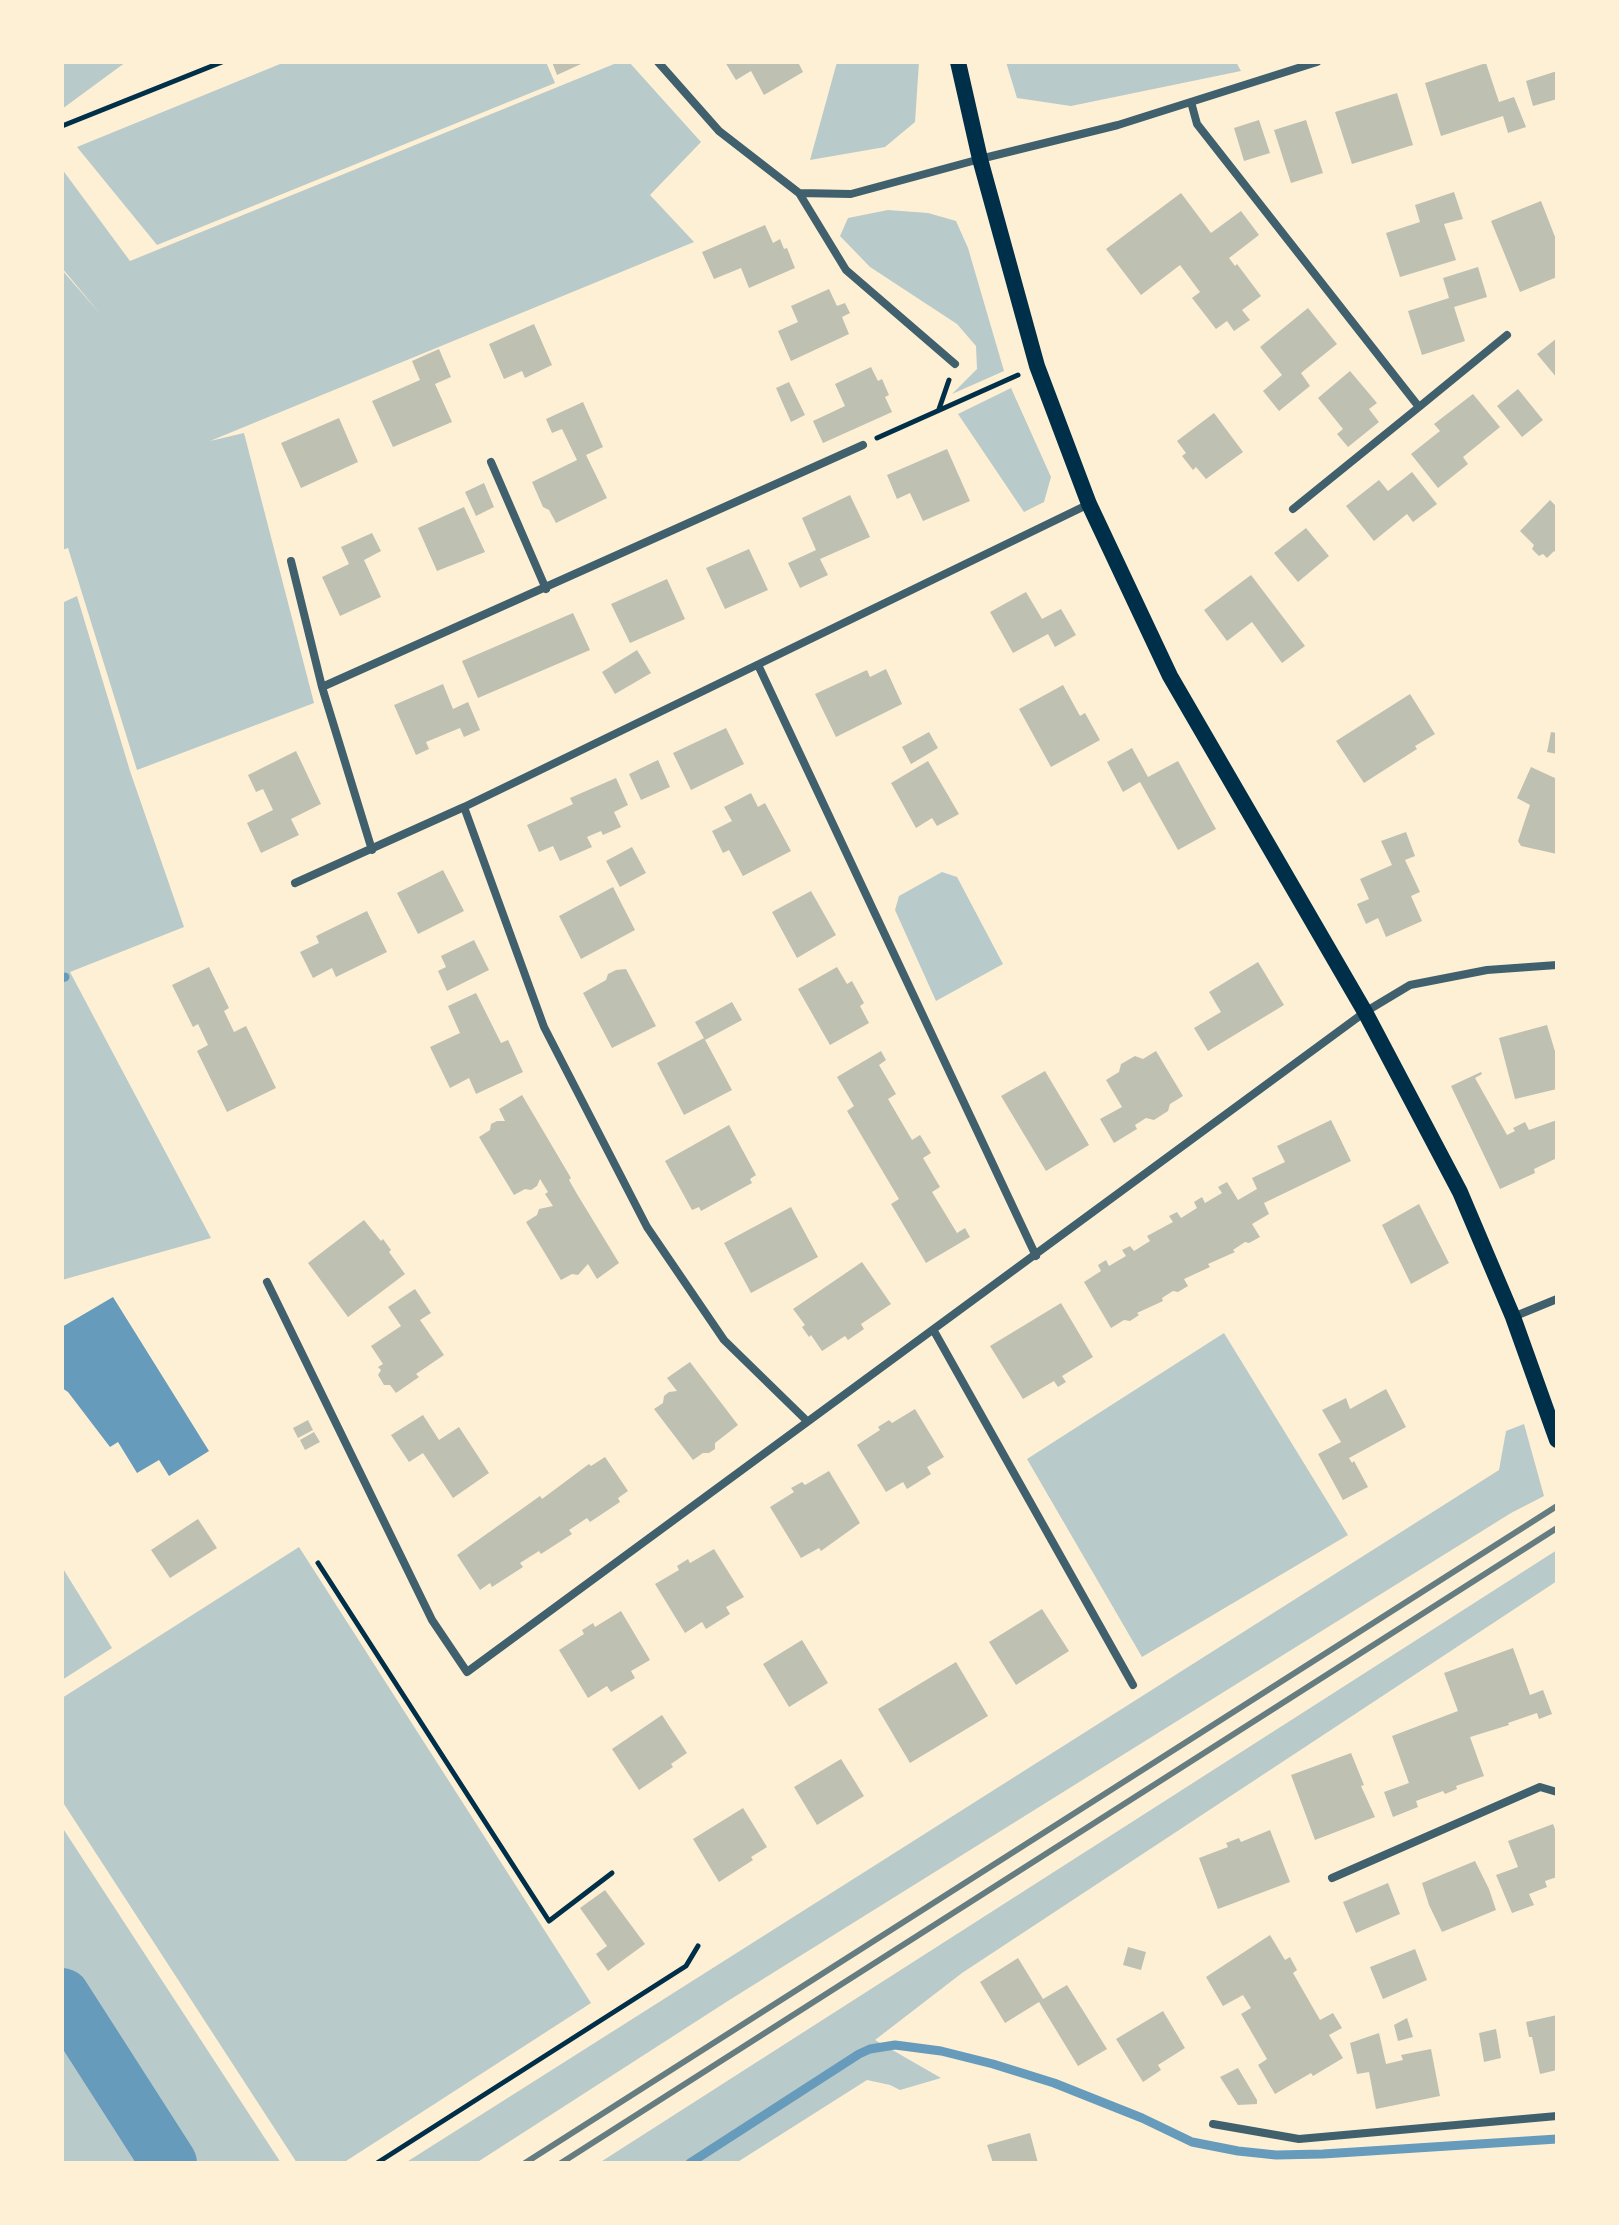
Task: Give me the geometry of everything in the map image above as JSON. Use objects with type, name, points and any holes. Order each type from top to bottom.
[{"type":"main road","points":[[958,62],[980,159],[1037,366],[1089,504],[1170,676],[1365,1012],[1460,1192],[1513,1317],[1557,1440]]},
{"type":"street","points":[[658,62],[719,131],[799,193],[846,270],[955,364]]},
{"type":"street","points":[[799,193],[851,194],[1118,125],[1317,62]]},
{"type":"street","points":[[1191,102],[1197,124],[1419,407]]},
{"type":"street","points":[[1293,509],[1507,335]]},
{"type":"street","points":[[322,687],[863,445]]},
{"type":"street","points":[[491,462],[546,589]]},
{"type":"street","points":[[295,883],[372,850],[759,667],[1089,504]]},
{"type":"street","points":[[291,561],[322,687],[372,850]]},
{"type":"street","points":[[759,667],[1036,1256]]},
{"type":"street","points":[[464,807],[544,1027],[647,1227],[724,1340],[807,1421]]},
{"type":"street","points":[[267,1282],[432,1620],[467,1672],[1365,1012],[1410,985],[1487,970],[1557,965]]},
{"type":"street","points":[[1513,1317],[1557,1299]]},
{"type":"street","points":[[934,1331],[1133,1685]]},
{"type":"street","points":[[1332,1878],[1540,1787],[1557,1792]]},
{"type":"street","points":[[1213,2124],[1299,2139],[1557,2116]]},
{"type":"path","points":[[62,126],[222,62]]},
{"type":"path","points":[[939,409],[955,364]]},
{"type":"path","points":[[863,445],[1037,366]]},
{"type":"path","points":[[318,1563],[549,1921],[612,1873]]},
{"type":"path","points":[[377,2163],[686,1966],[698,1946]]},
{"type":"shaded area","points":[[62,62],[126,62],[62,109]]},
{"type":"shaded area","points":[[285,62],[546,62],[555,83],[157,245],[77,147]]},
{"type":"shaded area","points":[[619,62],[629,62],[701,142],[650,195],[694,242],[210,441],[244,433],[314,703],[137,770],[68,548],[62,550],[62,270],[102,316],[62,268],[62,169],[130,261]]},
{"type":"shaded area","points":[[837,62],[919,62],[915,122],[885,147],[810,160]]},
{"type":"shaded area","points":[[1006,62],[1236,62],[1241,71],[1071,106],[1017,98]]},
{"type":"shaded area","points":[[888,210],[928,213],[956,221],[968,248],[1004,371],[952,394],[977,369],[976,346],[957,324],[870,267],[840,236],[848,218]]},
{"type":"shaded area","points":[[1011,388],[1051,477],[1044,502],[1024,512],[958,414]]},
{"type":"shaded area","points":[[77,596],[130,771],[184,927],[70,972],[211,1238],[62,1280],[62,603]]},
{"type":"shaded area","points":[[942,872],[957,877],[1003,964],[936,1001],[895,910],[899,896]]},
{"type":"shaded area","points":[[1224,1333],[1348,1535],[1142,1657],[1027,1459]]},
{"type":"shaded area","points":[[1524,1424],[1544,1496],[1511,1513],[731,1999],[476,2163],[405,2163],[1499,1470],[1506,1431]]},
{"type":"shaded area","points":[[299,1547],[591,2003],[343,2163],[297,2163],[62,1801],[62,1698]]},
{"type":"shaded area","points":[[1557,1550],[1557,1581],[962,1973],[875,2040],[941,2078],[900,2090],[867,2080],[736,2163],[599,2163]]},
{"type":"shaded area","points":[[62,1567],[112,1648],[62,1680]]},
{"type":"shaded area","points":[[62,1827],[281,2163],[193,2163],[62,1971]]},
{"type":"shaded area","points":[[62,2014],[163,2163],[62,2163]]},
{"type":"water","points":[[113,1297],[209,1451],[169,1476],[159,1460],[137,1473],[118,1442],[110,1447],[62,1388],[62,1327]]},
{"type":"building","points":[[552,62],[580,62],[581,64],[557,75]]},
{"type":"building","points":[[725,62],[798,62],[803,72],[764,95],[751,71],[736,80]]},
{"type":"building","points":[[1486,63],[1499,102],[1514,97],[1526,127],[1508,133],[1503,116],[1441,136],[1425,83]]},
{"type":"building","points":[[1557,71],[1557,99],[1533,106],[1526,81]]},
{"type":"building","points":[[1397,93],[1413,145],[1352,164],[1335,112]]},
{"type":"building","points":[[1259,120],[1270,153],[1244,161],[1234,128]]},
{"type":"building","points":[[1306,120],[1323,173],[1291,183],[1274,130]]},
{"type":"building","points":[[1454,192],[1463,219],[1444,224],[1456,260],[1400,277],[1386,233],[1420,222],[1415,205]]},
{"type":"building","points":[[1181,193],[1211,233],[1241,211],[1259,235],[1229,258],[1261,296],[1242,310],[1250,320],[1234,331],[1227,321],[1216,329],[1192,298],[1200,292],[1180,265],[1141,295],[1106,249]]},
{"type":"building","points":[[1541,201],[1557,242],[1557,277],[1520,292],[1491,221]]},
{"type":"building","points":[[765,225],[773,243],[780,239],[784,249],[787,248],[795,268],[749,288],[741,268],[714,279],[702,252]]},
{"type":"building","points":[[1478,267],[1487,297],[1454,307],[1465,341],[1422,355],[1408,311],[1449,298],[1443,278]]},
{"type":"building","points":[[829,289],[837,306],[845,303],[850,313],[842,317],[849,334],[791,361],[778,331],[798,322],[791,306]]},
{"type":"building","points":[[1308,308],[1337,344],[1301,373],[1310,386],[1279,411],[1263,391],[1282,375],[1260,347]]},
{"type":"building","points":[[534,324],[552,365],[525,378],[522,371],[504,379],[489,344]]},
{"type":"building","points":[[1557,338],[1557,378],[1537,354]]},
{"type":"building","points":[[439,349],[451,377],[435,384],[452,422],[393,447],[372,401],[420,380],[412,361]]},
{"type":"building","points":[[871,367],[878,381],[882,379],[892,412],[823,443],[813,421],[845,406],[835,384]]},
{"type":"building","points":[[1350,371],[1377,403],[1369,409],[1379,422],[1348,447],[1337,434],[1343,429],[1318,398]]},
{"type":"building","points":[[789,382],[805,415],[791,422],[776,388]]},
{"type":"building","points":[[1518,389],[1543,420],[1522,437],[1497,406]]},
{"type":"building","points":[[1473,394],[1500,427],[1463,457],[1468,464],[1438,488],[1411,454],[1440,431],[1434,424]]},
{"type":"building","points":[[583,402],[603,447],[586,455],[607,498],[556,523],[549,510],[543,507],[532,482],[577,460],[562,429],[552,433],[546,419]]},
{"type":"building","points":[[1214,413],[1243,452],[1206,479],[1196,467],[1193,470],[1182,456],[1186,453],[1177,441]]},
{"type":"building","points":[[339,418],[358,462],[301,488],[281,443]]},
{"type":"building","points":[[947,449],[970,501],[923,521],[910,493],[897,499],[887,475]]},
{"type":"building","points":[[1412,472],[1437,504],[1413,522],[1407,514],[1374,541],[1346,506],[1379,480],[1388,491]]},
{"type":"building","points":[[484,483],[494,507],[476,516],[465,492]]},
{"type":"building","points":[[850,495],[870,537],[820,559],[828,575],[800,588],[788,563],[816,550],[802,518]]},
{"type":"building","points":[[1550,500],[1557,507],[1557,554],[1554,551],[1547,558],[1543,554],[1539,556],[1532,549],[1534,545],[1520,531]]},
{"type":"building","points":[[464,507],[485,552],[437,571],[418,528]]},
{"type":"building","points":[[1306,528],[1329,556],[1298,582],[1274,553]]},
{"type":"building","points":[[372,533],[381,551],[364,560],[381,597],[340,616],[322,577],[349,564],[341,547]]},
{"type":"building","points":[[749,549],[768,590],[725,609],[706,568]]},
{"type":"building","points":[[1251,575],[1305,646],[1282,663],[1252,622],[1227,641],[1204,610]]},
{"type":"building","points":[[667,579],[685,619],[630,643],[611,604]]},
{"type":"building","points":[[1026,592],[1042,619],[1061,609],[1076,635],[1055,647],[1048,634],[1013,653],[990,612]]},
{"type":"building","points":[[573,613],[590,650],[478,698],[462,661]]},
{"type":"building","points":[[637,650],[651,673],[615,694],[602,672]]},
{"type":"building","points":[[886,669],[902,704],[836,737],[815,694],[867,670],[870,677]]},
{"type":"building","points":[[443,684],[453,709],[468,702],[480,730],[464,737],[460,728],[426,742],[429,749],[416,755],[394,705]]},
{"type":"building","points":[[1063,685],[1080,716],[1085,713],[1100,740],[1051,767],[1019,709]]},
{"type":"building","points":[[1410,694],[1435,734],[1364,783],[1336,741]]},
{"type":"building","points":[[726,728],[744,764],[691,790],[673,753]]},
{"type":"building","points":[[929,732],[938,748],[911,764],[902,747]]},
{"type":"building","points":[[1551,732],[1557,733],[1557,754],[1547,752]]},
{"type":"building","points":[[1132,748],[1148,777],[1178,761],[1216,829],[1178,850],[1140,782],[1123,792],[1107,762]]},
{"type":"building","points":[[296,751],[321,804],[291,819],[299,835],[261,853],[247,823],[273,810],[263,789],[256,792],[248,775]]},
{"type":"building","points":[[658,760],[670,787],[641,800],[629,774]]},
{"type":"building","points":[[928,761],[959,814],[937,826],[932,818],[916,828],[891,783]]},
{"type":"building","points":[[1531,767],[1557,779],[1557,854],[1521,846],[1518,841],[1530,805],[1517,798]]},
{"type":"building","points":[[616,778],[628,805],[614,812],[621,827],[603,835],[601,831],[587,837],[592,847],[560,861],[553,846],[539,852],[527,825],[573,804],[570,798]]},
{"type":"building","points":[[751,793],[758,807],[765,803],[791,851],[743,876],[729,850],[723,853],[712,831],[732,821],[724,807]]},
{"type":"building","points":[[1406,832],[1415,856],[1405,860],[1420,892],[1411,896],[1422,921],[1386,937],[1378,918],[1366,924],[1357,904],[1369,899],[1360,879],[1392,865],[1381,841]]},
{"type":"building","points":[[632,847],[646,873],[620,887],[606,861]]},
{"type":"building","points":[[443,870],[464,911],[418,934],[397,893]]},
{"type":"building","points":[[613,887],[635,930],[581,959],[559,916]]},
{"type":"building","points":[[811,891],[836,935],[797,958],[772,912]]},
{"type":"building","points":[[367,911],[387,952],[336,977],[332,968],[313,978],[300,952],[319,943],[316,936]]},
{"type":"building","points":[[474,940],[489,970],[447,991],[438,971],[446,967],[441,956]]},
{"type":"building","points":[[1258,962],[1284,1005],[1208,1051],[1194,1028],[1221,1012],[1209,992]]},
{"type":"building","points":[[209,967],[229,1008],[224,1011],[234,1032],[246,1026],[276,1088],[227,1112],[197,1051],[208,1045],[198,1024],[193,1027],[172,985]]},
{"type":"building","points":[[837,967],[847,984],[852,981],[864,1003],[860,1006],[869,1023],[830,1045],[798,989]]},
{"type":"building","points":[[626,969],[656,1026],[612,1048],[583,993],[606,980],[608,974]]},
{"type":"building","points":[[476,993],[501,1043],[508,1040],[523,1072],[476,1094],[469,1078],[450,1088],[430,1047],[460,1033],[448,1006]]},
{"type":"building","points":[[732,1002],[742,1020],[705,1040],[695,1022]]},
{"type":"building","points":[[1547,1025],[1557,1058],[1557,1089],[1515,1099],[1499,1038]]},
{"type":"building","points":[[704,1038],[732,1090],[684,1115],[657,1063]]},
{"type":"building","points":[[881,1051],[886,1060],[879,1065],[896,1094],[888,1099],[912,1140],[920,1135],[931,1153],[923,1158],[940,1187],[932,1192],[957,1233],[965,1228],[970,1237],[926,1263],[891,1204],[899,1199],[847,1111],[854,1106],[837,1077]]},
{"type":"building","points":[[1156,1051],[1183,1096],[1170,1104],[1168,1111],[1154,1120],[1146,1118],[1135,1125],[1137,1129],[1114,1143],[1100,1119],[1122,1107],[1106,1080],[1119,1072],[1121,1064],[1135,1056],[1143,1059]]},
{"type":"building","points":[[1045,1071],[1089,1145],[1046,1171],[1001,1096]]},
{"type":"building","points":[[1481,1072],[1475,1078],[1507,1135],[1525,1122],[1529,1130],[1557,1120],[1557,1158],[1534,1169],[1535,1173],[1500,1189],[1451,1086]]},
{"type":"building","points":[[522,1095],[619,1263],[597,1279],[588,1264],[578,1275],[572,1274],[561,1280],[526,1222],[537,1215],[539,1209],[553,1206],[545,1194],[548,1192],[540,1179],[531,1190],[525,1189],[514,1195],[479,1137],[490,1130],[491,1124],[505,1121],[499,1109]]},
{"type":"building","points":[[1331,1120],[1351,1161],[1264,1203],[1269,1214],[1252,1224],[1260,1237],[1245,1242],[1233,1250],[1235,1252],[1184,1279],[1188,1286],[1178,1292],[1173,1291],[1162,1298],[1163,1301],[1137,1313],[1139,1315],[1130,1321],[1124,1320],[1111,1328],[1084,1282],[1101,1271],[1098,1265],[1106,1260],[1109,1266],[1126,1256],[1122,1250],[1130,1246],[1134,1251],[1150,1241],[1147,1236],[1173,1222],[1169,1216],[1177,1212],[1181,1218],[1197,1208],[1194,1202],[1202,1197],[1205,1203],[1222,1193],[1218,1187],[1227,1182],[1238,1200],[1257,1189],[1252,1178],[1285,1162],[1277,1146]]},
{"type":"building","points":[[729,1125],[756,1175],[750,1179],[752,1183],[701,1211],[699,1207],[692,1210],[665,1161]]},
{"type":"building","points":[[1419,1204],[1449,1263],[1411,1284],[1382,1225]]},
{"type":"building","points":[[791,1207],[818,1257],[751,1293],[724,1243]]},
{"type":"building","points":[[364,1220],[381,1241],[383,1239],[405,1274],[348,1317],[308,1263]]},
{"type":"building","points":[[862,1262],[891,1304],[861,1324],[864,1329],[848,1340],[845,1336],[822,1351],[802,1327],[805,1325],[793,1309]]},
{"type":"building","points":[[415,1289],[431,1313],[420,1320],[444,1355],[416,1374],[419,1377],[396,1393],[390,1385],[384,1385],[378,1375],[381,1370],[378,1367],[383,1364],[371,1346],[401,1326],[388,1307]]},
{"type":"building","points":[[1061,1303],[1093,1357],[1062,1376],[1066,1382],[1058,1387],[1054,1381],[1023,1399],[990,1346]]},
{"type":"building","points":[[690,1362],[738,1425],[715,1443],[715,1449],[693,1460],[654,1409],[663,1403],[664,1396],[669,1392],[677,1391],[667,1378]]},
{"type":"building","points":[[1386,1389],[1406,1427],[1349,1458],[1352,1463],[1354,1461],[1368,1487],[1343,1500],[1318,1454],[1341,1442],[1322,1410],[1346,1398],[1350,1409]]},
{"type":"building","points":[[915,1409],[944,1457],[927,1467],[931,1474],[907,1489],[903,1482],[886,1492],[857,1445],[889,1420],[892,1423]]},
{"type":"building","points":[[423,1415],[439,1440],[459,1427],[489,1473],[453,1498],[423,1453],[409,1462],[391,1435]]},
{"type":"building","points":[[308,1420],[313,1430],[298,1438],[293,1428]]},
{"type":"building","points":[[314,1432],[320,1442],[305,1450],[300,1440]]},
{"type":"building","points":[[605,1457],[628,1491],[618,1498],[620,1502],[590,1522],[587,1518],[569,1530],[572,1534],[520,1563],[523,1567],[492,1587],[490,1583],[480,1590],[457,1555],[540,1496],[542,1499],[589,1464],[591,1466]]},
{"type":"building","points":[[829,1471],[860,1523],[821,1551],[819,1548],[801,1558],[770,1507],[794,1492],[791,1488],[802,1482],[805,1485]]},
{"type":"building","points":[[198,1519],[217,1548],[170,1578],[151,1550]]},
{"type":"building","points":[[714,1549],[744,1597],[726,1607],[730,1614],[706,1629],[702,1622],[685,1633],[655,1584],[679,1570],[677,1566],[688,1559],[690,1563]]},
{"type":"building","points":[[1042,1609],[1069,1651],[1016,1685],[989,1642]]},
{"type":"building","points":[[621,1611],[650,1660],[631,1671],[635,1678],[611,1692],[607,1686],[588,1698],[559,1650],[584,1634],[582,1630],[593,1623],[595,1627]]},
{"type":"building","points":[[802,1640],[828,1683],[789,1707],[763,1664]]},
{"type":"building","points":[[1513,1648],[1530,1695],[1543,1690],[1552,1714],[1539,1719],[1537,1713],[1470,1737],[1484,1776],[1456,1786],[1457,1789],[1445,1794],[1443,1791],[1416,1801],[1418,1807],[1393,1817],[1384,1792],[1409,1783],[1392,1736],[1458,1711],[1444,1673]]},
{"type":"building","points":[[956,1662],[988,1716],[910,1763],[878,1709]]},
{"type":"building","points":[[662,1715],[687,1753],[671,1764],[673,1767],[639,1790],[612,1749]]},
{"type":"building","points":[[1351,1753],[1375,1817],[1315,1840],[1291,1775]]},
{"type":"building","points":[[841,1759],[864,1796],[817,1825],[794,1787]]},
{"type":"building","points":[[743,1808],[767,1847],[719,1882],[693,1839]]},
{"type":"building","points":[[1553,1824],[1557,1834],[1557,1877],[1545,1881],[1547,1887],[1529,1894],[1534,1905],[1512,1913],[1496,1875],[1518,1867],[1508,1841]]},
{"type":"building","points":[[1270,1830],[1290,1882],[1218,1909],[1199,1858],[1228,1847],[1226,1843],[1239,1838],[1241,1842]]},
{"type":"building","points":[[1475,1861],[1496,1910],[1442,1932],[1422,1883]]},
{"type":"building","points":[[1388,1883],[1400,1914],[1356,1933],[1343,1902]]},
{"type":"building","points":[[605,1890],[645,1944],[608,1971],[596,1954],[607,1946],[580,1908]]},
{"type":"building","points":[[1270,1935],[1285,1960],[1290,1957],[1297,1970],[1293,1973],[1320,2020],[1333,2013],[1342,2028],[1329,2035],[1343,2058],[1275,2094],[1258,2065],[1267,2059],[1241,2014],[1251,2008],[1243,1995],[1223,2006],[1206,1977]]},
{"type":"building","points":[[1128,1947],[1146,1952],[1141,1970],[1123,1965]]},
{"type":"building","points":[[1415,1949],[1427,1980],[1383,1999],[1370,1967]]},
{"type":"building","points":[[1018,1958],[1043,1999],[1067,1985],[1107,2049],[1078,2066],[1039,2002],[1005,2023],[980,1982]]},
{"type":"building","points":[[1163,2011],[1185,2048],[1158,2065],[1161,2070],[1143,2082],[1116,2039]]},
{"type":"building","points":[[1557,2015],[1557,2070],[1540,2074],[1526,2022]]},
{"type":"building","points":[[1407,2018],[1413,2037],[1398,2041],[1394,2025]]},
{"type":"building","points":[[1496,2029],[1501,2058],[1484,2062],[1479,2033]]},
{"type":"building","points":[[1379,2033],[1386,2064],[1403,2060],[1401,2055],[1431,2049],[1440,2096],[1376,2109],[1369,2072],[1357,2074],[1350,2043]]},
{"type":"building","points":[[1238,2068],[1257,2104],[1238,2105],[1220,2077]]},
{"type":"building","points":[[1030,2133],[1038,2163],[993,2163],[987,2145]]},
{"type":"waterway","points":[[62,1996],[169,2163]]},
{"type":"waterway","points":[[690,2163],[859,2054],[895,2045],[941,2051],[993,2064],[1054,2083],[1142,2118],[1192,2142],[1238,2151],[1276,2155],[1323,2154],[1557,2139]]},
{"type":"railway","points":[[525,2163],[1557,1506]]},
{"type":"railway","points":[[561,2163],[1557,1528]]}]
